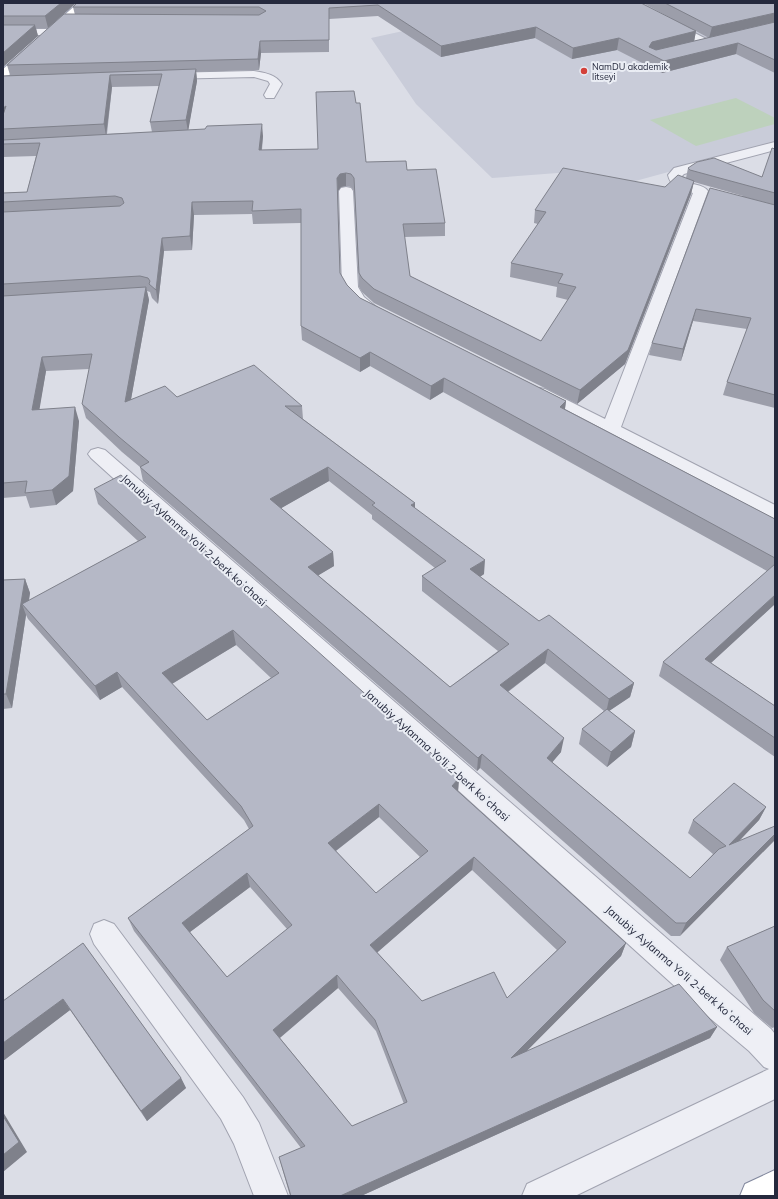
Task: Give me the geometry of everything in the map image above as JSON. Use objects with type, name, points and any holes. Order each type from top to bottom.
[{"type":"main road","points":[[6,79],[51,32],[84,3]]},
{"type":"main road","points":[[757,1196],[775,1187]]},
{"type":"street","points":[[635,3],[637,7],[712,43],[693,48]]},
{"type":"street","points":[[62,22],[78,22]]},
{"type":"street","points":[[3,32],[51,32]]},
{"type":"street","points":[[158,76],[254,74],[272,79],[276,84],[270,95]]},
{"type":"street","points":[[716,195],[682,185],[676,180],[675,175],[679,171],[775,146]]},
{"type":"street","points":[[346,191],[350,287],[360,302],[388,318]]},
{"type":"street","points":[[611,429],[701,191]]},
{"type":"street","points":[[527,387],[775,513]]},
{"type":"street","name":"Janubiy Аylanma Yo'li 2-berk koʼchasi","points":[[98,454],[722,1008],[760,1040],[775,1056]]},
{"type":"street","points":[[104,934],[232,1108],[247,1135],[272,1196]]},
{"type":"street","points":[[539,1196],[576,1189],[775,1082]]},
{"type":"shaded area","name":"NamDU akademik litseyi","points":[[603,3],[775,3],[775,143],[628,183],[584,171],[492,178],[416,104],[371,38],[417,28]]},
{"type":"green space","points":[[736,98],[775,118],[775,124],[696,146],[650,120]]},
{"type":"building","points":[[3,3],[61,3],[45,16],[3,16]]},
{"type":"building","points":[[77,3],[641,3],[696,31],[652,42],[649,47],[656,50],[775,22],[775,60],[738,43],[664,61],[619,38],[573,48],[536,27],[441,46],[378,5],[329,8],[329,40],[260,41],[258,59],[7,65],[64,14],[259,15],[266,11],[259,7],[73,7]]},
{"type":"building","points":[[665,3],[775,3],[775,13],[712,27]]},
{"type":"building","points":[[3,25],[35,25],[3,53]]},
{"type":"building","points":[[196,69],[186,120],[150,122],[162,74],[110,75],[104,124],[3,129],[3,115],[6,106],[3,108],[3,76]]},
{"type":"building","points":[[354,91],[356,103],[360,103],[366,162],[406,161],[407,170],[436,169],[445,223],[403,224],[410,276],[541,341],[576,287],[558,283],[563,274],[511,263],[546,212],[535,210],[563,168],[665,187],[678,175],[694,181],[628,350],[580,390],[374,289],[362,278],[359,273],[354,178],[351,174],[346,173],[340,174],[337,178],[340,273],[347,285],[360,298],[566,401],[560,407],[775,519],[775,558],[444,378],[431,386],[370,352],[360,358],[301,326],[301,209],[252,211],[253,201],[192,202],[190,236],[162,238],[156,290],[149,284],[150,281],[148,278],[140,276],[3,284],[3,212],[120,206],[124,203],[122,198],[115,196],[3,202],[3,193],[27,192],[40,143],[3,144],[3,140],[205,129],[207,126],[262,124],[259,150],[318,149],[316,92]]},
{"type":"building","points":[[772,148],[775,149],[775,193],[690,170],[688,168],[697,162],[714,158],[762,177]]},
{"type":"building","points":[[710,188],[775,205],[775,395],[727,382],[751,318],[696,309],[683,349],[652,343]]},
{"type":"building","points":[[146,287],[125,402],[165,386],[177,397],[254,365],[302,406],[285,406],[415,503],[411,505],[485,560],[470,569],[539,621],[549,615],[634,683],[609,699],[548,649],[500,685],[564,738],[547,758],[690,878],[719,849],[726,846],[693,820],[734,783],[766,807],[729,845],[775,826],[775,834],[686,923],[676,923],[482,754],[478,758],[140,467],[149,462],[82,404],[92,354],[42,357],[32,410],[75,407],[69,476],[52,490],[25,493],[27,481],[3,483],[3,296]],"holes":[[[328,467],[375,503],[372,505],[446,561],[422,576],[509,644],[450,687],[308,567],[333,552],[270,499]]]},
{"type":"building","points":[[121,475],[459,778],[452,786],[626,943],[511,1058],[679,984],[717,1027],[340,1196],[291,1196],[279,1157],[305,1146],[128,918],[253,826],[241,806],[117,672],[95,686],[22,604],[146,537],[94,489]],"holes":[[[233,630],[279,673],[207,720],[162,673]],[[379,804],[428,851],[376,893],[328,843]],[[474,857],[566,942],[507,998],[494,972],[422,1001],[370,945]],[[247,873],[292,925],[227,977],[182,923]],[[337,975],[375,1020],[407,1102],[352,1126],[273,1030]]]},
{"type":"building","points":[[775,564],[775,595],[705,659],[775,706],[775,738],[663,662]]},
{"type":"building","points":[[25,579],[6,694],[3,694],[3,580]]},
{"type":"building","points":[[607,709],[635,731],[611,752],[582,729]]},
{"type":"building","points":[[775,926],[775,1011],[763,1000],[727,947]]},
{"type":"building","points":[[83,943],[181,1078],[141,1111],[63,999],[3,1043],[3,1001]]},
{"type":"building","points":[[3,1116],[19,1142],[3,1155]]},
{"type":"place","name":"NamDU akademik litseyi","points":[[584,71]]}]
